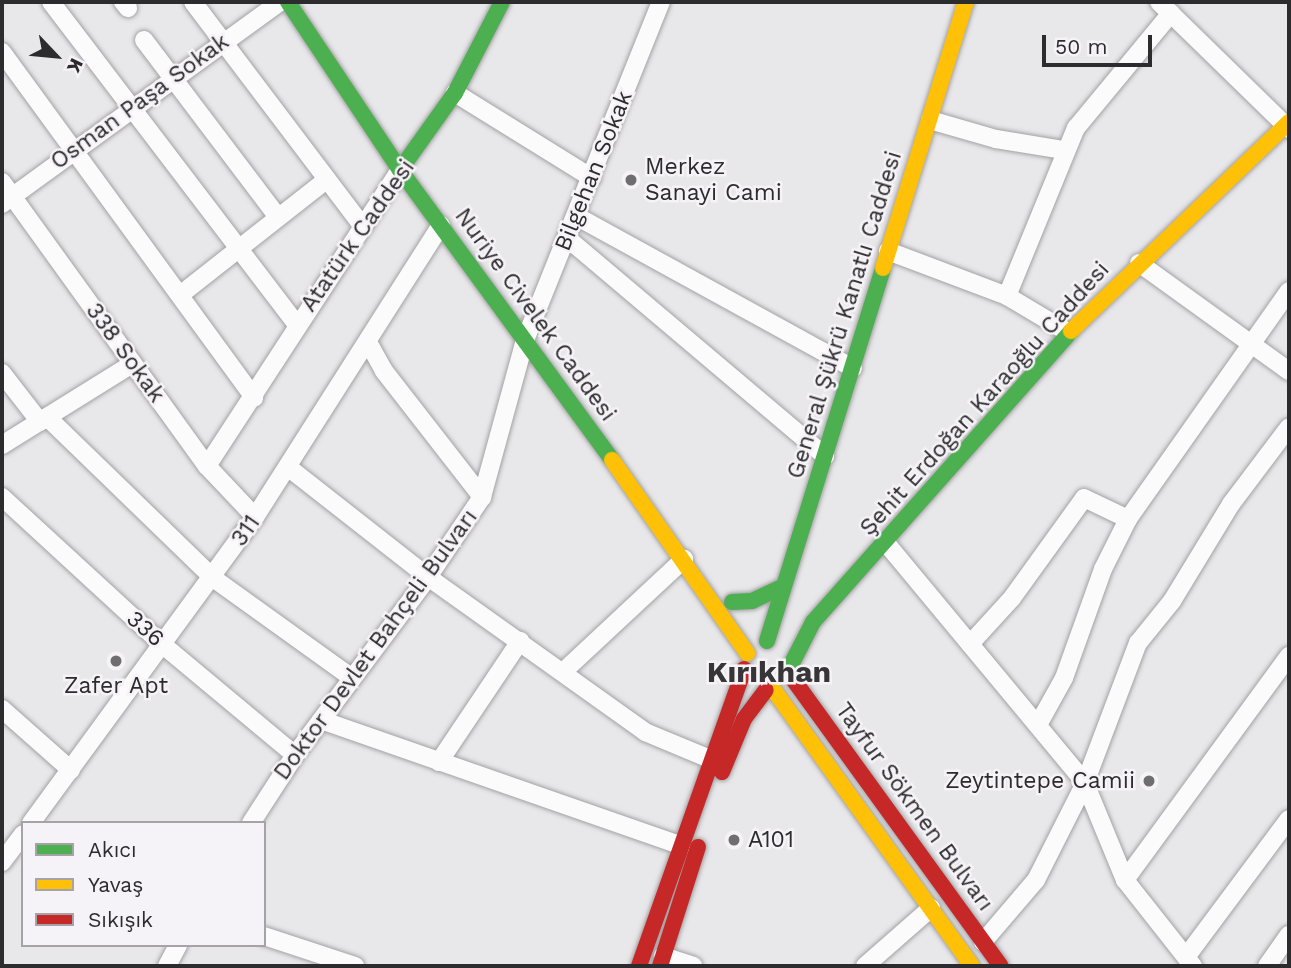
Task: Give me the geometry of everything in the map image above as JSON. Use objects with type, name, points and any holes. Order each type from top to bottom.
[{"type":"main road","name":"Nuriye Civelek Caddesi","points":[[288,2],[528,334],[684,559],[745,661],[754,685],[770,690]]},
{"type":"main road","name":"Nuriye Civelek Caddesi","points":[[306,2],[442,225],[764,642],[784,647],[791,669]]},
{"type":"main road","name":"Atatürk Caddesi","points":[[406,165],[455,93],[502,2]]},
{"type":"main road","name":"General Şükrü Kanatlı Caddesi","points":[[764,642],[853,368],[966,2]]},
{"type":"main road","name":"Şehit Erdoğan Karaoğlu Caddesi","points":[[791,669],[813,622],[886,544],[1069,333],[1139,263],[1288,126]]},
{"type":"main road","points":[[732,602],[752,601],[782,587]]},
{"type":"main road","points":[[639,966],[745,661],[764,642]]},
{"type":"main road","points":[[662,961],[726,759],[744,719],[791,669]]},
{"type":"main road","name":"Tayfur Sökmen Bulvarı","points":[[791,669],[1001,966]]},
{"type":"main road","name":"Tayfur Sökmen Bulvarı","points":[[770,690],[972,966]]},
{"type":"street","points":[[51,2],[296,324]]},
{"type":"street","points":[[193,2],[325,181],[363,227]]},
{"type":"street","name":"Osman Paşa Sokak","points":[[5,194],[280,2]]},
{"type":"street","name":"Bilgehan Sokak","points":[[528,334],[662,2]]},
{"type":"street","points":[[1007,296],[1065,150],[1095,103],[1165,7],[1288,126]]},
{"type":"street","points":[[144,40],[277,216]]},
{"type":"street","points":[[2,52],[254,398]]},
{"type":"street","points":[[455,93],[592,178]]},
{"type":"street","points":[[930,120],[996,139],[1065,150]]},
{"type":"street","name":"Atatürk Caddesi","points":[[207,466],[254,398],[296,324],[406,165]]},
{"type":"street","points":[[180,295],[277,216],[325,181]]},
{"type":"street","name":"338 Sokak","points":[[5,194],[207,466],[255,517]]},
{"type":"street","points":[[576,216],[853,368]]},
{"type":"street","name":"311","points":[[33,821],[213,578],[289,468],[442,225]]},
{"type":"street","points":[[567,237],[825,456]]},
{"type":"street","points":[[888,251],[1007,296],[1069,333]]},
{"type":"street","points":[[1139,263],[1289,371]]},
{"type":"street","points":[[1039,723],[1064,678],[1103,569],[1128,519],[1289,292]]},
{"type":"street","name":"Doktor Devlet Bahçeli Bulvarı","points":[[252,821],[295,755],[428,577],[482,498],[528,334]]},
{"type":"street","points":[[368,342],[384,371],[482,498]]},
{"type":"street","points":[[2,445],[132,364]]},
{"type":"street","points":[[2,373],[43,420],[213,578],[352,678]]},
{"type":"street","points":[[983,942],[1036,880],[1085,783],[1138,643],[1172,601],[1231,504],[1289,428]]},
{"type":"street","points":[[289,468],[428,577],[565,670],[645,732],[710,759]]},
{"type":"street","name":"336","points":[[2,497],[163,645],[295,755]]},
{"type":"street","points":[[970,644],[1012,598],[1084,498],[1128,519]]},
{"type":"street","points":[[886,544],[1039,723],[1085,783],[1125,880],[1189,961],[1289,819]]},
{"type":"street","points":[[565,670],[684,559]]},
{"type":"street","points":[[439,762],[520,641]]},
{"type":"street","points":[[1125,880],[1289,656]]},
{"type":"street","points":[[2,709],[71,770]]},
{"type":"street","points":[[321,720],[682,846]]},
{"type":"street","points":[[2,862],[21,837]]},
{"type":"street","points":[[865,966],[931,908]]},
{"type":"street","points":[[1268,966],[1289,935]]},
{"type":"street","points":[[266,937],[355,966]]},
{"type":"street","points":[[167,966],[177,947]]},
{"type":"street","points":[[662,961],[693,966]]},
{"type":"traffic: fast","points":[[288,2],[400,170],[612,460]]},
{"type":"traffic: fast","points":[[400,170],[455,93],[502,2]]},
{"type":"traffic: fast","points":[[767,641],[883,268]]},
{"type":"traffic: fast","points":[[792,663],[813,622],[1071,331]]},
{"type":"traffic: fast","points":[[732,602],[752,601],[782,587]]},
{"type":"traffic: slow","points":[[883,268],[966,2]]},
{"type":"traffic: slow","points":[[1071,331],[1289,122]]},
{"type":"traffic: slow","points":[[612,460],[747,653]]},
{"type":"traffic: slow","points":[[773,689],[972,966]]},
{"type":"traffic: jam","points":[[639,966],[744,669]]},
{"type":"traffic: jam","points":[[790,675],[1001,966]]},
{"type":"traffic: jam","points":[[722,772],[744,719],[766,690]]},
{"type":"traffic: jam","points":[[660,966],[698,847]]},
{"type":"place","name":"Merkez Sanayi Cami","points":[[631,180]]},
{"type":"place","name":"Zafer Apt","points":[[116,661]]},
{"type":"place","name":"Zeytintepe Camii","points":[[1149,781]]},
{"type":"place","name":"A101","points":[[734,840]]},
{"type":"district","name":"Kırıkhan","points":[[769,672]]}]
